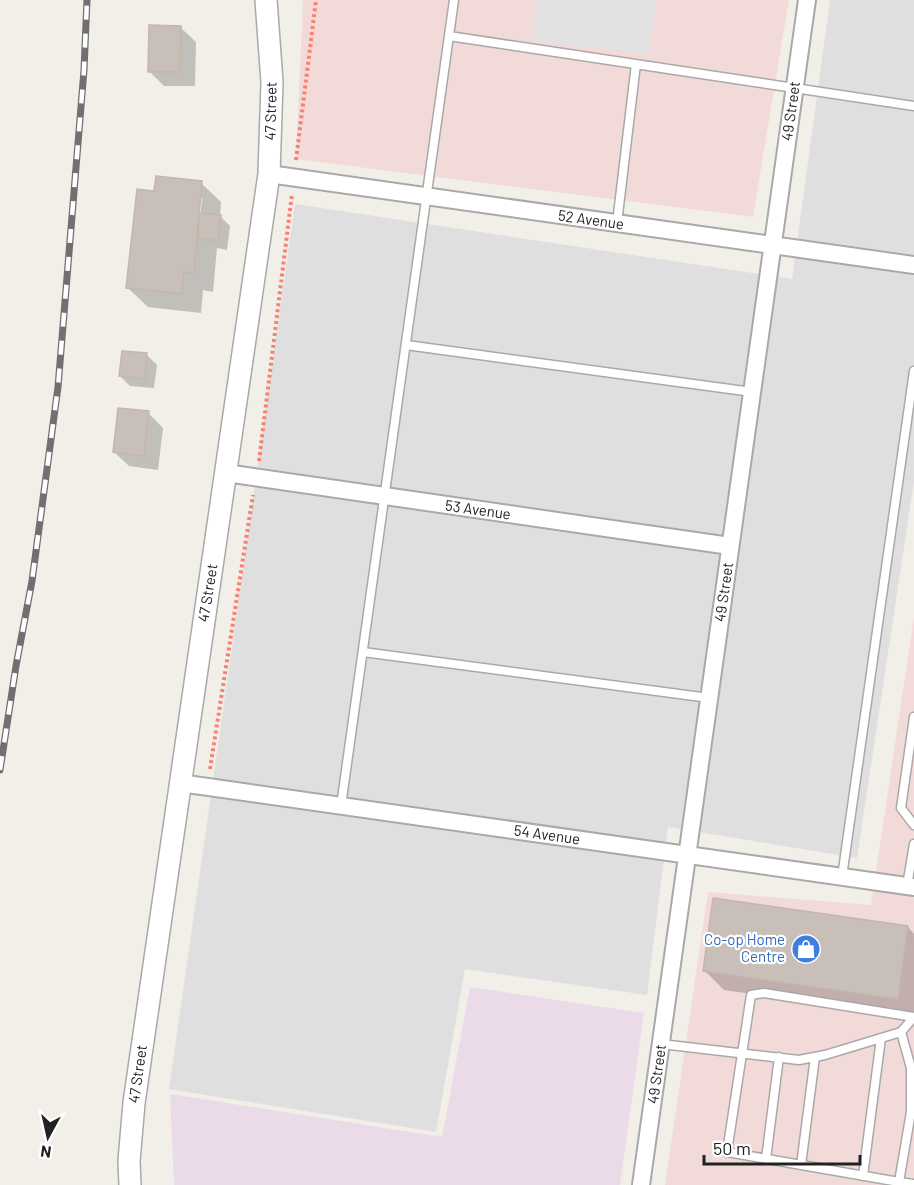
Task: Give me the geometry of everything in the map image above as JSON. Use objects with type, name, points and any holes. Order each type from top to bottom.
[{"type":"street","name":"47 Street","points":[[130,1185],[129,1161],[134,1103],[269,174],[272,82],[266,0]]},
{"type":"street","name":"49 Street","points":[[641,1185],[807,0]]},
{"type":"street","name":"52 Avenue","points":[[269,174],[914,266]]},
{"type":"street","name":"53 Avenue","points":[[226,473],[730,546]]},
{"type":"street","name":"54 Avenue","points":[[180,783],[911,886]]},
{"type":"lane","points":[[341,806],[454,0]]},
{"type":"lane","points":[[449,36],[914,106]]},
{"type":"lane","points":[[617,223],[636,64]]},
{"type":"lane","points":[[406,345],[752,392]]},
{"type":"lane","points":[[842,877],[914,371]]},
{"type":"lane","points":[[363,652],[709,698]]},
{"type":"lane","points":[[914,717],[901,808],[914,825]]},
{"type":"lane","points":[[911,886],[914,844]]},
{"type":"lane","points":[[661,1044],[743,1053],[779,1057],[799,1060],[902,1032],[914,1017],[764,993],[751,995],[743,1053],[727,1152],[914,1184]]},
{"type":"lane","points":[[899,1182],[910,1146],[911,1113],[911,1068],[902,1032]]},
{"type":"lane","points":[[863,1176],[881,1038]]},
{"type":"lane","points":[[766,1159],[779,1057]]},
{"type":"lane","points":[[801,1165],[815,1057]]},
{"type":"path","points":[[210,769],[256,477],[316,0]]},
{"type":"shaded area","points":[[303,0],[789,0],[753,217],[296,159]]},
{"type":"shaded area","points":[[537,0],[656,0],[649,54],[532,41]]},
{"type":"shaded area","points":[[830,0],[914,0],[914,481],[857,858],[668,827],[647,995],[465,969],[436,1132],[169,1089],[295,204],[792,279]]},
{"type":"shaded area","points":[[914,617],[914,1185],[665,1185],[708,892],[871,905]]},
{"type":"shaded area","points":[[470,987],[644,1013],[620,1185],[174,1185],[170,1094],[442,1137]]},
{"type":"building","points":[[149,25],[181,26],[180,72],[148,72]]},
{"type":"building","points":[[156,176],[202,181],[194,273],[184,272],[182,294],[126,288],[137,189],[154,191]]},
{"type":"building","points":[[199,213],[221,215],[218,241],[198,238]]},
{"type":"building","points":[[122,351],[147,353],[145,379],[119,376]]},
{"type":"building","points":[[118,408],[149,411],[144,456],[113,452]]},
{"type":"building","name":"Co-op Home Centre","points":[[713,898],[908,926],[898,999],[703,971]]},
{"type":"railway","points":[[0,770],[32,581],[58,387],[84,70],[87,0]]},
{"type":"place","name":"Co-op Home Centre","points":[[806,949]]}]
